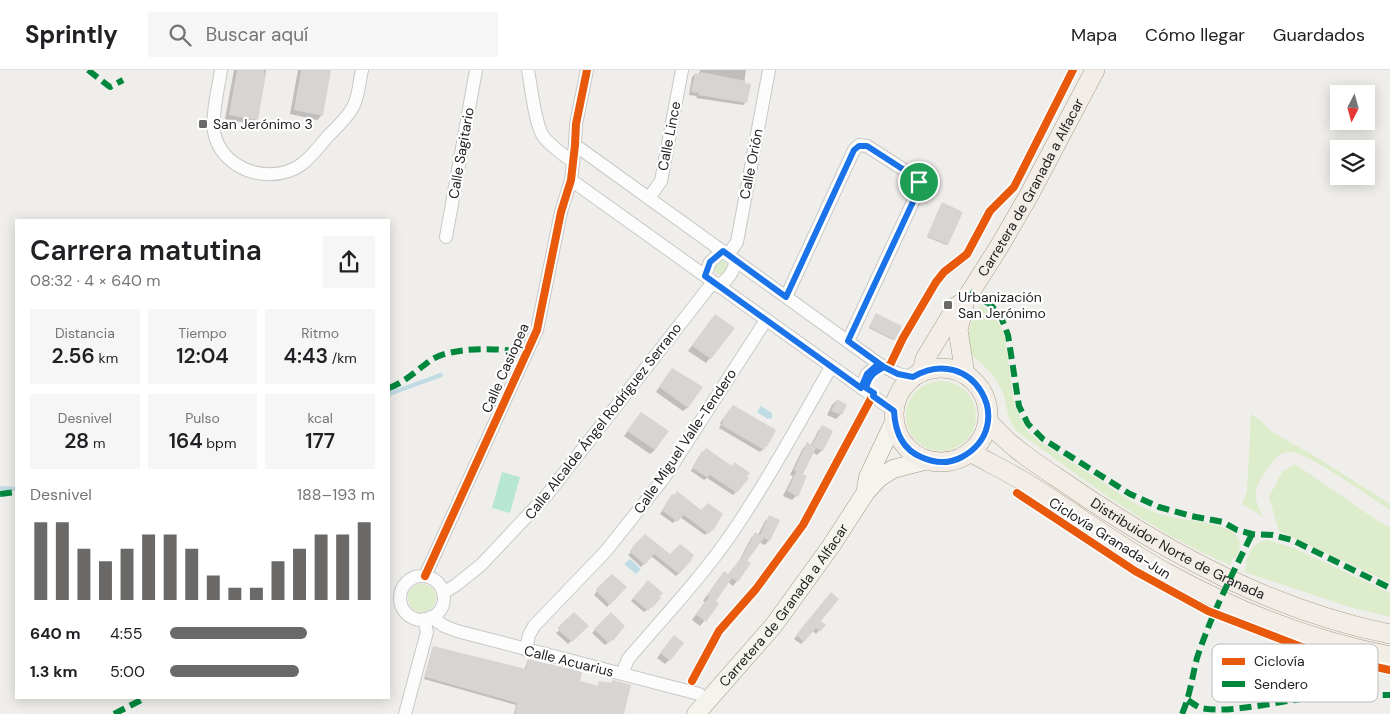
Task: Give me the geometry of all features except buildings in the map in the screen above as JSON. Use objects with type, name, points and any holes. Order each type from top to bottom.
[{"type":"main road","name":"Carretera de Granada a Alfacar","points":[[965,374],[958,330],[964,302],[1023,206],[1095,70]]},
{"type":"main road","name":"Carretera de Granada a Alfacar","points":[[917,374],[957,306],[964,302]]},
{"type":"main road","points":[[936,368],[951,368],[965,374],[976,382],[984,394],[988,407],[988,421],[985,433],[979,444],[970,452],[957,459],[943,462],[928,460],[916,455],[898,435],[894,417],[897,397],[904,385],[917,374],[936,368]]},
{"type":"main road","name":"Distribuidor Norte de Granada","points":[[988,421],[1014,448],[1113,515],[1175,553],[1237,583],[1306,611],[1390,634]]},
{"type":"main road","name":"Distribuidor Norte de Granada","points":[[970,452],[1024,482],[1165,573],[1214,597],[1290,629],[1341,644]]},
{"type":"street","points":[[221,70],[213,117],[217,142],[223,153],[232,161],[247,170],[265,174],[278,174],[290,170],[310,156],[354,106],[362,70]]},
{"type":"street","name":"Calle Sagitario","points":[[446,237],[476,70]]},
{"type":"street","points":[[528,70],[542,135],[550,144],[573,162]]},
{"type":"street","name":"Calle Casiopea","points":[[425,576],[538,330],[561,212],[571,180],[576,124],[587,70]]},
{"type":"street","name":"Calle Lince","points":[[649,198],[661,181],[682,70]]},
{"type":"street","name":"Calle Orión","points":[[729,256],[737,242],[769,70]]},
{"type":"street","points":[[575,145],[878,364],[892,372],[917,374]]},
{"type":"street","points":[[786,297],[854,150],[859,146],[867,146],[915,177],[919,182],[919,189],[848,341]]},
{"type":"street","points":[[571,180],[861,388],[894,417]]},
{"type":"street","points":[[712,281],[726,281],[730,276],[729,256]]},
{"type":"street","points":[[712,281],[710,262],[729,256]]},
{"type":"street","name":"Calle Alcalde Ángel Rodríguez Serrano","points":[[443,592],[456,585],[481,564],[546,496],[712,281]]},
{"type":"street","name":"Calle Miguel Valle-Tendero","points":[[526,650],[529,635],[534,626],[606,551],[664,478],[766,320]]},
{"type":"street","points":[[861,388],[867,374],[878,364]]},
{"type":"street","points":[[622,674],[628,659],[701,575],[731,534],[785,449],[830,367]]},
{"type":"street","name":"Carretera de Granada a Alfacar","points":[[866,492],[868,477],[894,417]]},
{"type":"street","name":"Carretera de Granada a Alfacar","points":[[702,708],[751,654],[791,603],[866,492],[879,478],[892,469],[928,460]]},
{"type":"street","points":[[425,576],[436,582],[443,592],[444,600],[442,607],[427,618],[410,616],[404,611],[400,597],[401,590],[411,579],[425,576]]},
{"type":"street","points":[[405,714],[427,632],[427,618]]},
{"type":"street","name":"Calle Acuarius","points":[[427,618],[457,631],[699,694],[702,708]]},
{"type":"green space","points":[[721,261],[726,263],[728,268],[726,273],[721,275],[716,273],[714,268],[716,263]]},
{"type":"green space","points":[[981,305],[992,314],[1000,325],[1005,338],[1014,403],[1028,432],[1040,442],[1140,506],[1163,515],[1203,522],[1229,530],[1239,539],[1240,543],[1236,559],[1233,558],[1230,565],[1174,538],[1147,522],[1018,432],[1011,421],[998,383],[990,372],[973,356],[970,350],[968,343],[969,330]]},
{"type":"green space","points":[[941,381],[954,384],[966,391],[973,403],[976,416],[973,429],[966,441],[954,448],[941,451],[928,448],[916,441],[909,429],[906,416],[909,403],[916,391],[928,384]]},
{"type":"green space","points":[[1251,414],[1272,432],[1313,455],[1390,504],[1390,510],[1325,468],[1300,454],[1291,452],[1279,455],[1258,484],[1256,498],[1263,517],[1242,504],[1247,491]]},
{"type":"green space","points":[[1295,464],[1378,521],[1390,527],[1390,583],[1279,531],[1269,497],[1282,472]]},
{"type":"green space","points":[[502,472],[520,477],[510,513],[492,508]]},
{"type":"green space","points":[[1267,540],[1294,548],[1390,593],[1390,617],[1353,608],[1244,572],[1247,564],[1245,563],[1253,548],[1258,543]]},
{"type":"green space","points":[[422,584],[432,588],[436,598],[432,608],[422,612],[412,608],[408,598],[412,588]]},
{"type":"water","points":[[761,406],[772,413],[772,418],[768,419],[757,412]]},
{"type":"water","points":[[630,559],[641,569],[636,574],[625,565]]},
{"type":"waterway","points":[[390,394],[441,375]]},
{"type":"waterway","points":[[0,488],[15,489]]},
{"type":"marked path","points":[[88,70],[110,87],[123,80]]},
{"type":"marked path","points":[[970,292],[991,305],[1001,317],[1008,335],[1019,406],[1028,424],[1043,439],[1130,494],[1159,507],[1223,522],[1237,530],[1252,534],[1273,535],[1292,540],[1390,588]]},
{"type":"marked path","points":[[390,388],[406,379],[431,360],[450,353],[475,349],[522,353]]},
{"type":"marked path","points":[[0,494],[15,492]]},
{"type":"marked path","points":[[1182,714],[1197,658],[1209,626],[1252,534]]},
{"type":"marked path","points":[[1378,695],[1390,695]]},
{"type":"marked path","points":[[114,714],[143,699]]},
{"type":"marked path","points":[[1188,700],[1201,708],[1213,709],[1284,702]]},
{"type":"cycle path","points":[[425,576],[537,330],[561,212],[571,180],[576,124],[587,70]]},
{"type":"cycle path","points":[[692,681],[719,631],[756,589],[803,525],[874,393],[866,388],[869,378],[877,371],[890,365],[903,338],[936,282],[944,272],[967,254],[990,211],[1014,187],[1073,70]]},
{"type":"cycle path","name":"Ciclovía Granada-Jun","points":[[1017,493],[1135,571],[1208,611],[1294,644]]},
{"type":"cycle path","name":"Ciclovía Granada-Jun","points":[[1378,667],[1390,670]]},
{"type":"place","name":"San Jerónimo 3","points":[[203,124]]},
{"type":"place","name":"Urbanización San Jerónimo","points":[[948,305]]},
{"type":"route","points":[[919,182],[915,177],[867,146],[859,146],[854,150],[786,297],[723,251],[710,262],[705,276],[861,388],[867,374],[878,364],[884,367],[887,370],[913,377],[936,368],[951,368],[965,374],[976,382],[984,394],[988,407],[988,421],[985,433],[979,444],[970,452],[957,459],[943,462],[928,460],[916,455],[906,446],[898,435],[894,422],[894,411],[873,396],[874,393],[866,388],[868,378],[884,367],[848,341],[919,189],[919,182]]}]
